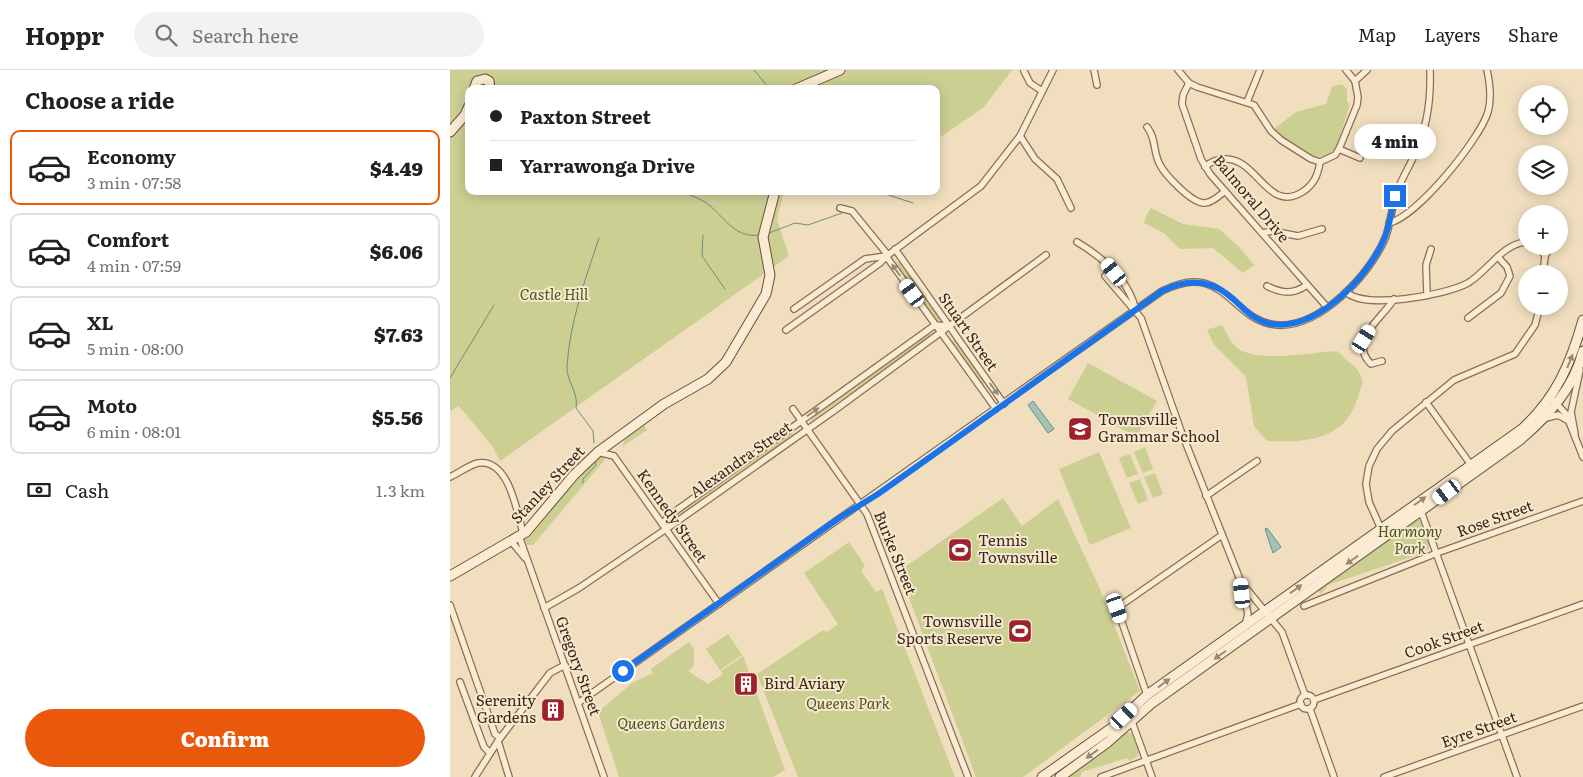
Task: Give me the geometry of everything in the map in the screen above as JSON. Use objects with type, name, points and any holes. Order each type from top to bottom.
[{"type":"main road","points":[[805,85],[840,70]]},
{"type":"main road","points":[[476,85],[477,81],[485,78],[489,81],[490,85]]},
{"type":"main road","points":[[452,129],[465,115]]},
{"type":"main road","points":[[452,129],[465,122]]},
{"type":"main road","name":"Stanley Street","points":[[450,576],[521,535],[574,475],[598,452],[642,419],[714,375],[726,362],[766,294],[770,275],[763,237],[774,195]]},
{"type":"main road","points":[[1060,777],[1108,742],[1152,703],[1268,614],[1522,429],[1554,399],[1568,366],[1583,320]]},
{"type":"main road","points":[[1383,532],[1421,511],[1520,440],[1541,421],[1582,354]]},
{"type":"main road","points":[[1042,777],[1113,727],[1147,695],[1245,625],[1268,614]]},
{"type":"street","points":[[786,330],[880,263],[887,255],[981,186],[1020,136],[1053,70]]},
{"type":"street","points":[[1094,70],[1097,84]]},
{"type":"street","points":[[1178,70],[1189,83],[1197,87],[1254,105],[1271,131],[1311,159],[1320,162],[1334,155],[1339,149],[1357,104],[1358,98],[1355,81],[1346,70]]},
{"type":"street","points":[[1247,102],[1260,70]]},
{"type":"street","points":[[1355,81],[1367,70]]},
{"type":"street","points":[[578,703],[1136,309],[1171,287],[1195,282],[1219,289],[1254,317],[1275,324],[1300,322],[1346,292],[1369,267],[1386,237],[1395,196],[1423,132],[1430,107],[1430,70]]},
{"type":"street","points":[[1389,223],[1397,222],[1424,200],[1481,128],[1490,105],[1490,86],[1487,70]]},
{"type":"street","points":[[1024,71],[1030,83],[1042,91]]},
{"type":"street","name":"Balmoral Drive","points":[[1189,83],[1183,95],[1182,104],[1205,167],[1326,306]]},
{"type":"street","points":[[1147,126],[1154,136],[1157,157],[1162,168],[1194,200],[1206,203],[1217,198],[1225,190]]},
{"type":"street","points":[[1020,136],[1035,159],[1057,180],[1071,208]]},
{"type":"street","points":[[1339,149],[1360,158]]},
{"type":"street","points":[[1205,167],[1215,160],[1238,160],[1253,172],[1266,188],[1287,196],[1300,193],[1312,184],[1318,173],[1320,162]]},
{"type":"street","name":"Stuart Street","points":[[840,208],[852,210],[887,255],[996,409]]},
{"type":"street","points":[[1263,233],[1272,231],[1298,236],[1322,229]]},
{"type":"street","points":[[1077,242],[1106,262],[1132,294],[1136,309]]},
{"type":"street","points":[[1346,292],[1366,301],[1427,294],[1461,286],[1483,272],[1508,248],[1518,245]]},
{"type":"street","points":[[1427,294],[1426,265],[1431,249]]},
{"type":"street","name":"Stuart Street","points":[[895,250],[1004,404]]},
{"type":"street","points":[[794,309],[865,258],[887,255]]},
{"type":"street","name":"Alexandra Street","points":[[544,608],[579,588],[663,526],[806,430],[1046,255]]},
{"type":"street","points":[[1544,265],[1545,256]]},
{"type":"street","points":[[1468,318],[1505,288],[1510,276],[1507,267],[1498,257]]},
{"type":"street","points":[[1105,276],[1136,309],[1142,319],[1206,496],[1241,582],[1248,614],[1245,625]]},
{"type":"street","points":[[1266,286],[1281,292],[1290,292],[1307,285]]},
{"type":"street","points":[[1382,361],[1375,365],[1369,363],[1363,354],[1362,345],[1375,320],[1394,299]]},
{"type":"street","points":[[1383,532],[1367,492],[1368,466],[1377,448],[1386,437],[1454,380],[1514,354],[1535,325],[1538,315]]},
{"type":"street","points":[[935,325],[948,326]]},
{"type":"street","name":"Alexandra Street","points":[[663,526],[670,515],[935,325]]},
{"type":"street","points":[[1575,434],[1571,412],[1582,354]]},
{"type":"street","points":[[1554,399],[1571,412]]},
{"type":"street","points":[[1554,399],[1565,410],[1583,456]]},
{"type":"street","points":[[1426,402],[1471,465]]},
{"type":"street","name":"Burke Street","points":[[793,410],[867,514],[968,777]]},
{"type":"street","points":[[1541,421],[1555,415],[1569,421]]},
{"type":"street","name":"Kennedy Street","points":[[598,452],[614,456],[719,604]]},
{"type":"street","points":[[1206,496],[1257,461]]},
{"type":"street","name":"Gregory Street","points":[[450,477],[478,464],[486,464],[497,468],[509,488],[529,564],[604,777]]},
{"type":"street","name":"Rose Street","points":[[1304,606],[1333,592],[1583,501]]},
{"type":"street","points":[[1421,511],[1516,777]]},
{"type":"street","points":[[1147,695],[1117,608],[1222,535]]},
{"type":"street","name":"Gregory Street","points":[[511,541],[529,564]]},
{"type":"street","points":[[1241,582],[1282,632],[1305,695]]},
{"type":"street","name":"Cook Street","points":[[1314,700],[1583,604]]},
{"type":"street","points":[[450,605],[499,740],[509,777]]},
{"type":"street","points":[[475,777],[499,740],[550,673],[565,666]]},
{"type":"street","points":[[460,682],[484,747],[490,753]]},
{"type":"street","points":[[1305,695],[1310,695],[1314,700],[1313,706],[1310,708]]},
{"type":"street","points":[[1301,704],[1302,698],[1305,695]]},
{"type":"street","points":[[1301,704],[1303,708],[1310,708]]},
{"type":"street","points":[[1101,777],[1301,704]]},
{"type":"street","name":"Eyre Street","points":[[1384,777],[1583,706]]},
{"type":"street","points":[[1310,708],[1334,777]]},
{"type":"street","points":[[1132,722],[1152,777]]},
{"type":"green space","name":"Castle Hill","points":[[450,70],[1012,70],[983,108],[940,137],[940,85],[465,85],[465,195],[783,195],[777,220],[789,256],[500,461],[493,447],[459,406],[450,411]]},
{"type":"green space","points":[[1342,84],[1347,89],[1347,101],[1350,105],[1336,147],[1327,156],[1313,157],[1284,139],[1274,129],[1296,112],[1326,104],[1332,87]]},
{"type":"green space","points":[[1151,208],[1183,224],[1219,229],[1238,246],[1254,265],[1243,273],[1213,248],[1180,249],[1165,234],[1144,223]]},
{"type":"green space","points":[[896,262],[900,262],[940,318],[939,321],[936,322],[895,266]]},
{"type":"green space","points":[[1222,325],[1234,345],[1254,355],[1283,356],[1337,351],[1358,370],[1363,382],[1350,415],[1333,431],[1323,436],[1301,441],[1267,441],[1254,426],[1246,377],[1214,345],[1207,330]]},
{"type":"green space","points":[[928,332],[931,337],[811,421],[812,416]]},
{"type":"green space","points":[[953,340],[956,340],[986,382],[982,386],[951,343]]},
{"type":"green space","points":[[1088,363],[1157,401],[1136,437],[1068,399]]},
{"type":"green space","points":[[644,425],[647,430],[622,447],[626,435]]},
{"type":"green space","points":[[794,430],[792,436],[667,523],[670,518]]},
{"type":"green space","points":[[1145,447],[1153,469],[1143,473],[1134,452]]},
{"type":"green space","points":[[1099,452],[1131,528],[1090,545],[1059,469]]},
{"type":"green space","points":[[1130,454],[1138,474],[1127,478],[1119,458]]},
{"type":"green space","points":[[600,455],[608,456],[533,545],[526,545],[525,539],[527,535]]},
{"type":"green space","points":[[1155,473],[1163,494],[1153,498],[1144,477]]},
{"type":"green space","points":[[1140,479],[1148,500],[1138,504],[1129,483]]},
{"type":"green space","name":"Townsville Sports Reserve","points":[[1003,498],[1022,526],[1058,499],[1100,589],[1140,691],[1023,777],[976,777],[899,571]]},
{"type":"green space","name":"Harmony Park","points":[[1413,520],[1420,520],[1430,545],[1426,552],[1328,585],[1321,594],[1316,590]]},
{"type":"green space","name":"Queens Park","points":[[849,542],[865,566],[861,571],[876,592],[882,589],[955,777],[798,777],[757,674],[823,630],[827,632],[838,624],[804,573]]},
{"type":"green space","points":[[728,634],[742,655],[720,670],[706,649]]},
{"type":"green space","name":"Queens Gardens","points":[[689,642],[694,649],[694,666],[688,671],[708,684],[723,674],[721,671],[743,656],[785,770],[773,777],[619,777],[598,712],[632,683],[653,673],[651,669]]},
{"type":"green space","points":[[1126,731],[1132,734],[1139,753],[1137,757],[1129,761],[1127,758],[1082,772],[1080,777],[1064,777]]},
{"type":"shaded area","points":[[1033,401],[1054,429],[1048,433],[1028,405]]},
{"type":"shaded area","points":[[1267,528],[1281,547],[1273,553],[1265,529]]},
{"type":"waterway","points":[[754,70],[767,85]]},
{"type":"waterway","points":[[689,195],[712,207],[736,230],[751,235],[760,235]]},
{"type":"waterway","points":[[888,195],[913,203]]},
{"type":"waterway","points":[[769,233],[795,223],[808,225],[842,213]]},
{"type":"waterway","points":[[703,235],[702,256],[725,289]]},
{"type":"waterway","points":[[594,443],[593,431],[576,408],[576,397],[568,377],[567,366],[571,333],[599,238]]},
{"type":"waterway","points":[[450,378],[494,305]]},
{"type":"waterway","points":[[583,483],[583,479],[596,465],[595,461]]},
{"type":"place","name":"Townsville Grammar School","points":[[1080,429]]},
{"type":"place","name":"Tennis Townsville","points":[[960,550]]},
{"type":"place","name":"Townsville Sports Reserve","points":[[1020,631]]},
{"type":"place","name":"Bird Aviary","points":[[746,684]]},
{"type":"place","name":"Serenity Gardens","points":[[553,710]]},
{"type":"route","points":[[623,671],[839,518],[878,494],[1162,291],[1187,282],[1203,283],[1228,294],[1247,313],[1268,323],[1284,325],[1306,320],[1346,292],[1369,267],[1386,237],[1395,196]]}]
